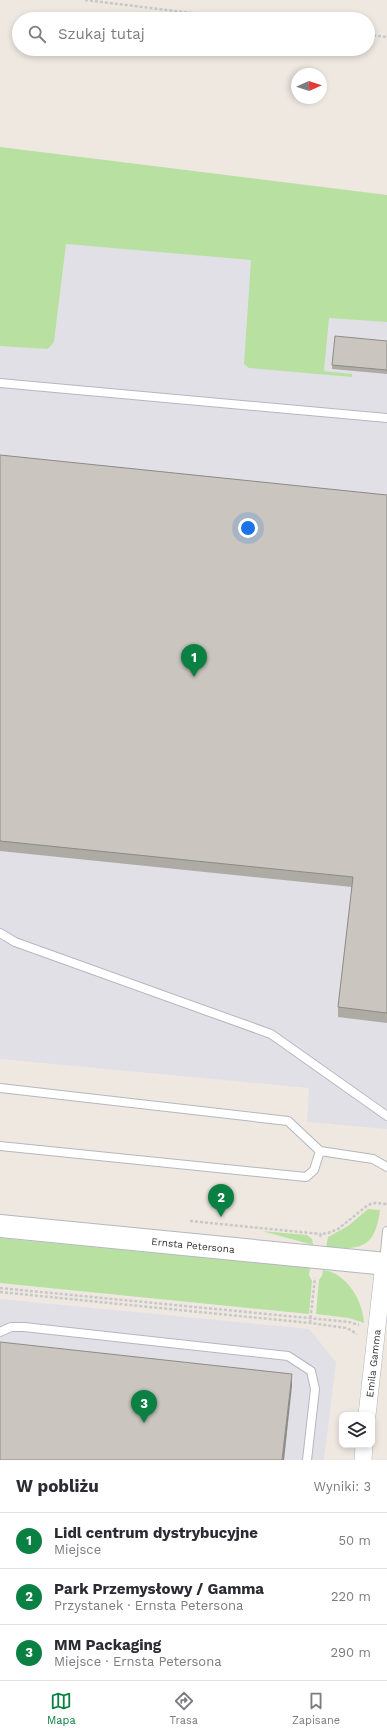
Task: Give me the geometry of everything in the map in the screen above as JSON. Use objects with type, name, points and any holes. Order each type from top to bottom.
[{"type":"street","name":"Ernsta Petersona","points":[[0,1226],[385,1264]]},
{"type":"street","name":"Emila Gamma","points":[[368,1412],[376,1333],[385,1264]]},
{"type":"street","points":[[363,1460],[364,1448]]},
{"type":"lane","points":[[0,383],[387,418]]},
{"type":"lane","points":[[0,934],[15,942],[271,1034],[387,1116]]},
{"type":"lane","points":[[0,1088],[288,1121],[320,1151],[373,1159],[387,1167]]},
{"type":"lane","points":[[0,1146],[306,1177],[314,1170],[320,1151]]},
{"type":"lane","points":[[385,1264],[387,1231]]},
{"type":"lane","points":[[0,1332],[11,1327],[24,1327],[288,1356],[311,1371],[315,1389],[307,1460]]},
{"type":"path","points":[[85,0],[184,12]]},
{"type":"path","points":[[375,35],[387,37]]},
{"type":"path","points":[[190,1221],[321,1234]]},
{"type":"path","points":[[0,1288],[349,1322],[376,1333]]},
{"type":"path","points":[[0,1292],[310,1323],[347,1328],[361,1336],[376,1333]]},
{"type":"shaded area","points":[[0,147],[387,195],[387,1129],[307,1122],[309,1088],[0,1059]]},
{"type":"shaded area","points":[[0,1299],[309,1329],[336,1362],[324,1460],[0,1460]]},
{"type":"green space","points":[[0,147],[387,195],[387,322],[329,318],[324,371],[352,374],[352,377],[249,368],[244,364],[251,260],[66,244],[54,342],[48,349],[0,346]]},
{"type":"green space","points":[[368,1209],[380,1210],[378,1223],[370,1240],[357,1247],[326,1247],[328,1237],[348,1226]]},
{"type":"green space","points":[[262,1231],[307,1235],[312,1239],[313,1245]]},
{"type":"green space","points":[[0,1238],[310,1268],[309,1275],[312,1281],[309,1314],[0,1283]]},
{"type":"green space","points":[[323,1270],[332,1272],[339,1276],[352,1289],[361,1306],[364,1323],[349,1318],[316,1314],[319,1280],[322,1276]]},
{"type":"building","points":[[335,336],[387,341],[387,370],[332,365]]},
{"type":"building","points":[[0,455],[387,495],[387,1013],[338,1007],[353,877],[0,841]]},
{"type":"building","points":[[0,1342],[292,1374],[282,1460],[0,1460]]},
{"type":"place","name":"Lidl centrum dystrybucyjne","points":[[194,677]]},
{"type":"place","name":"Park Przemysłowy / Gamma","points":[[221,1217]]},
{"type":"place","name":"MM Packaging","points":[[144,1423]]}]
